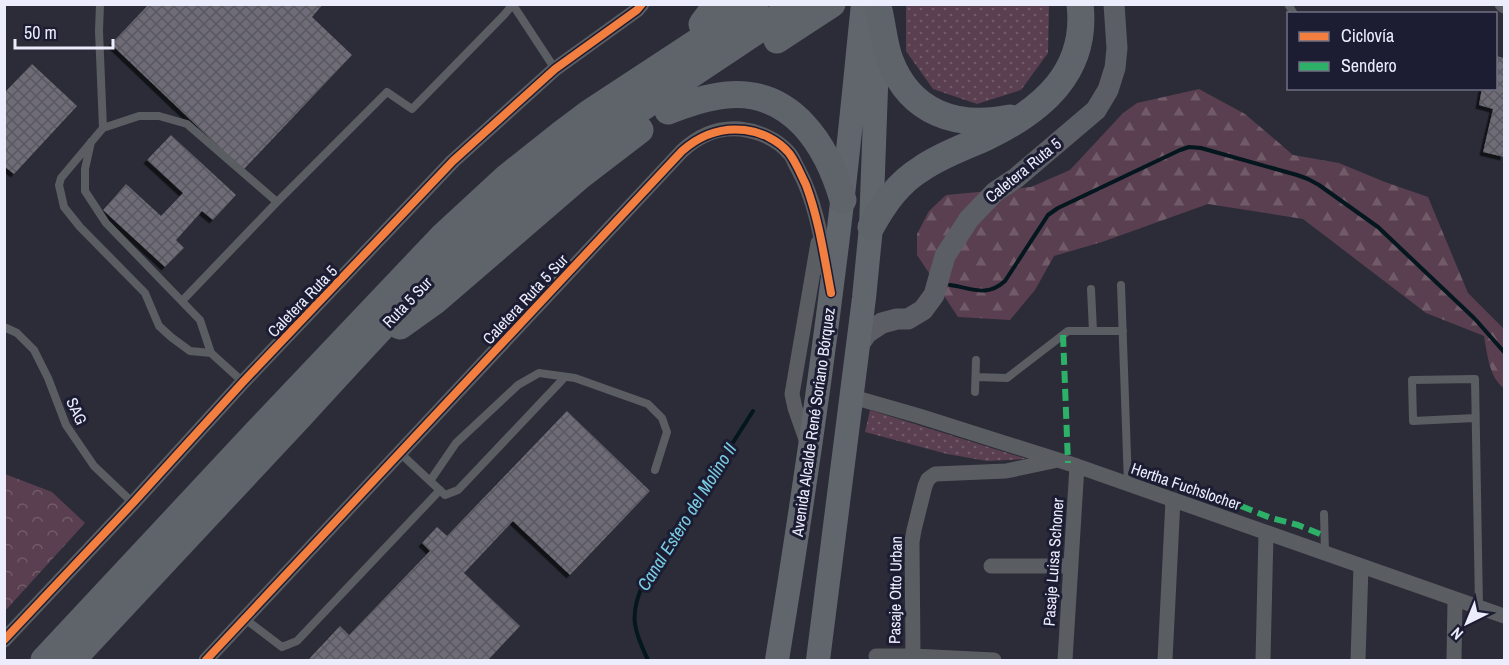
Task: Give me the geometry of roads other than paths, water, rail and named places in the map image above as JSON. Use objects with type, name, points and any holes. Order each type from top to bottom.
[{"type":"highway","points":[[589,113],[709,14],[728,4]]},
{"type":"highway","name":"Ruta 5 Sur","points":[[44,660],[442,237],[507,177],[589,113],[755,4]]},
{"type":"highway","points":[[874,6],[890,61],[899,79],[915,99],[931,110],[948,117],[974,122],[1011,118],[1034,109]]},
{"type":"highway","points":[[363,347],[400,326],[435,301],[580,176],[635,133],[815,8]]},
{"type":"highway","name":"Ruta 5 Sur","points":[[72,660],[363,347],[455,254],[493,220],[608,131],[815,8]]},
{"type":"highway","points":[[871,227],[893,193],[910,176],[937,159],[1000,130],[1034,109],[1049,96],[1068,70],[1077,47],[1080,35],[1079,9]]},
{"type":"highway","points":[[668,111],[706,98],[726,95],[754,96],[772,102],[792,113],[813,137],[834,172],[843,200]]},
{"type":"main road","name":"Avenida Alcalde René Soriano Bórquez","points":[[777,660],[810,448],[843,200],[874,6]]},
{"type":"main road","name":"Avenida Alcalde René Soriano Bórquez","points":[[818,660],[853,397],[871,227],[874,6]]},
{"type":"main road","points":[[831,293],[853,397]]},
{"type":"street","name":"Caletera Ruta 5","points":[[4,640],[134,503],[243,382],[453,161],[555,69],[637,10],[642,4]]},
{"type":"street","name":"Caletera Ruta 5","points":[[859,344],[867,333],[882,323],[908,319],[923,310],[934,295],[945,256],[960,231],[981,205],[1096,110],[1113,78],[1117,58],[1114,4]]},
{"type":"street","name":"Caletera Ruta 5 Sur","points":[[206,660],[682,151],[698,138],[717,131],[737,129],[761,134],[782,146],[790,154],[801,175],[820,231],[831,293]]},
{"type":"street","name":"Caletera Ruta 5 Sur","points":[[810,448],[792,394],[820,231]]},
{"type":"street","points":[[864,298],[886,315],[897,319]]},
{"type":"street","name":"Hertha Fuchslocher","points":[[853,397],[1077,466],[1504,616]]},
{"type":"street","name":"Pasaje Otto Urban","points":[[913,656],[913,536],[928,479],[935,474],[1006,471],[1058,460]]},
{"type":"street","name":"Pasaje Luisa Schoner","points":[[1065,660],[1077,466]]},
{"type":"street","points":[[1165,660],[1173,500]]},
{"type":"street","points":[[1263,660],[1266,532]]},
{"type":"street","points":[[991,566],[1071,566]]},
{"type":"street","points":[[1358,660],[1361,566]]},
{"type":"street","points":[[1454,660],[1455,599]]},
{"type":"street","points":[[876,656],[994,660]]},
{"type":"lane","points":[[100,4],[103,128]]},
{"type":"lane","points":[[182,301],[387,92],[412,109],[513,5],[555,69]]},
{"type":"lane","points":[[211,352],[190,351],[159,326],[145,293],[64,207],[59,185],[61,178],[103,128],[139,116],[159,116],[187,124],[277,202]]},
{"type":"lane","points":[[91,141],[85,169],[85,191],[106,223],[200,320],[211,352],[243,382]]},
{"type":"lane","points":[[1121,285],[1128,484]]},
{"type":"lane","points":[[1091,289],[1093,331]]},
{"type":"lane","name":"SAG","points":[[4,327],[17,333],[34,350],[48,378],[66,425],[94,466],[134,503]]},
{"type":"lane","points":[[976,377],[1006,378],[1068,331],[1123,331]]},
{"type":"lane","points":[[975,392],[976,360]]},
{"type":"lane","points":[[430,481],[456,443],[518,385],[539,373],[575,378],[648,404],[662,418],[667,432],[655,470]]},
{"type":"lane","points":[[400,453],[446,495],[458,490],[565,377]]},
{"type":"lane","points":[[1475,418],[1413,421],[1412,380],[1475,379],[1479,607]]},
{"type":"lane","points":[[245,619],[282,647],[297,641],[440,490]]},
{"type":"lane","points":[[1324,514],[1325,554]]},
{"type":"waterway","name":"Canal Estero del Molino II","points":[[950,285],[985,291],[998,286],[1005,281],[1048,215],[1058,208],[1180,150],[1189,147],[1201,148],[1297,175],[1319,185],[1378,227],[1475,319],[1504,352]]},
{"type":"waterway","name":"Canal Estero del Molino II","points":[[648,660],[636,630],[635,613],[639,593],[753,411]]}]
